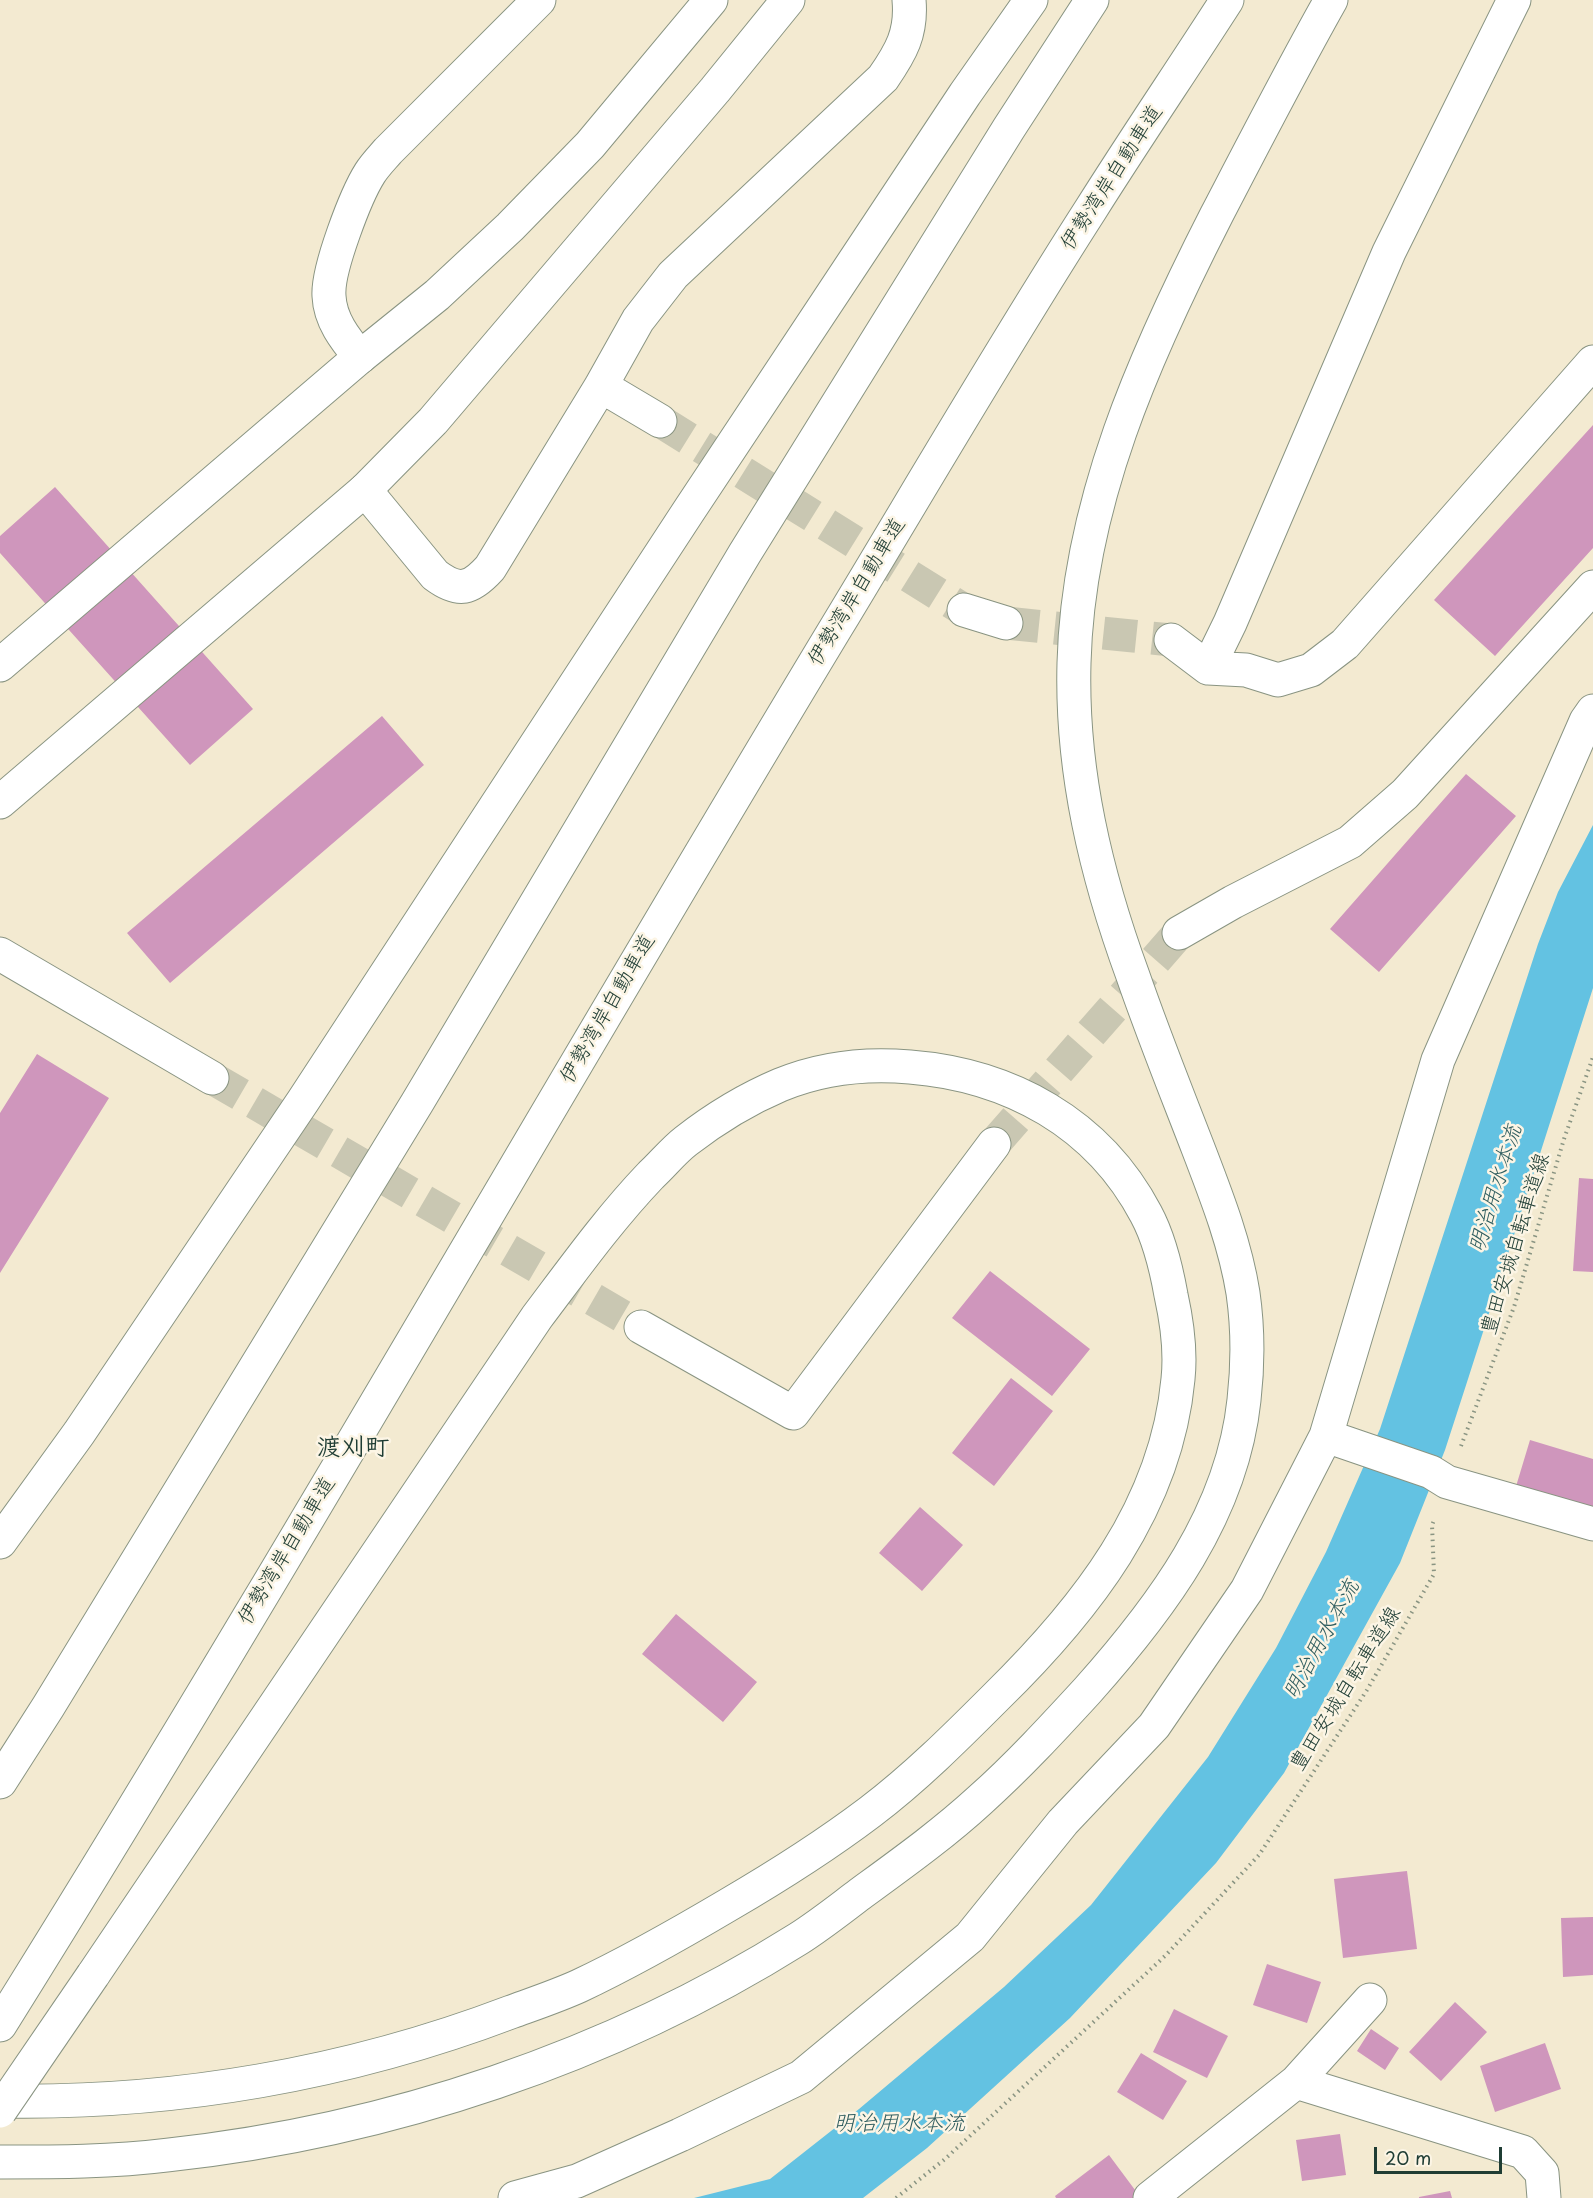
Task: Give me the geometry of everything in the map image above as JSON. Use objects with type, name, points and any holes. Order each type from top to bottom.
[{"type":"main road","points":[[360,357],[342,336],[333,316],[329,296],[332,268],[358,197],[370,172],[538,0]]},
{"type":"main road","points":[[0,665],[360,357],[437,295],[510,227],[590,145],[711,0]]},
{"type":"main road","points":[[0,802],[365,490],[433,421],[715,90],[788,0]]},
{"type":"main road","points":[[365,490],[435,575],[449,586],[465,587],[479,580],[490,568],[601,386],[638,320],[673,275],[883,78],[900,54],[909,28],[909,0]]},
{"type":"main road","points":[[0,1542],[79,1433],[303,1101],[479,828],[964,94],[1031,0]]},
{"type":"main road","points":[[0,1782],[398,1134],[745,553],[1009,128],[1092,0]]},
{"type":"main road","name":"伊勢湾岸自動車道","points":[[0,2025],[457,1268],[689,871],[890,538],[1089,211],[1227,0]]},
{"type":"main road","points":[[0,2162],[67,2162],[165,2156],[269,2141],[365,2121],[469,2090],[585,2049],[699,1995],[801,1937],[900,1865],[978,1802],[1055,1726],[1119,1655],[1169,1590],[1206,1528],[1230,1467],[1243,1409],[1247,1353],[1243,1296],[1233,1245],[1132,975],[1092,848],[1080,776],[1074,715],[1074,657],[1079,603],[1094,522],[1112,454],[1141,374],[1187,274],[1279,94],[1331,0]]},
{"type":"main road","points":[[1208,668],[1230,623],[1389,252],[1514,0]]},
{"type":"main road","points":[[1171,640],[1208,668],[1246,670],[1278,680],[1311,670],[1345,644],[1593,362]]},
{"type":"main road","points":[[601,386],[660,421]]},
{"type":"main road","points":[[1179,933],[1233,902],[1350,842],[1405,794],[1593,587]]},
{"type":"main road","points":[[964,610],[1006,622]]},
{"type":"main road","points":[[515,2198],[580,2189],[680,2135],[801,2077],[970,1937],[1063,1822],[1155,1725],[1247,1590],[1326,1436],[1438,1060],[1586,720],[1593,711]]},
{"type":"main road","points":[[0,954],[212,1078]]},
{"type":"main road","points":[[0,2101],[65,2102],[152,2096],[249,2083],[348,2063],[455,2033],[575,1988],[674,1937],[772,1880],[872,1811],[956,1737],[1037,1656],[1085,1598],[1130,1533],[1156,1475],[1173,1421],[1179,1370],[1176,1316],[1166,1265],[1148,1217],[1120,1174],[1085,1136],[1043,1105],[990,1082],[949,1072],[882,1064],[825,1070],[778,1086],[734,1110],[684,1142],[642,1185],[598,1236],[537,1317],[93,1975],[0,2111]]},
{"type":"main road","points":[[641,1327],[793,1413],[994,1144]]},
{"type":"main road","points":[[1326,1436],[1439,1477],[1593,1524]]},
{"type":"main road","points":[[1150,2198],[1296,2082],[1370,2000]]},
{"type":"main road","points":[[1296,2082],[1523,2152],[1542,2173],[1544,2198]]},
{"type":"path","name":"豊田安城自転車道線","points":[[896,2198],[945,2159],[1165,1956],[1259,1855],[1367,1690],[1434,1574],[1432,1525],[1439,1477],[1514,1307],[1564,1139],[1593,1057]]},
{"type":"water","name":"明治用水本流","points":[[1593,825],[1593,988],[1445,1450],[1400,1563],[1284,1773],[1216,1863],[1070,2018],[927,2148],[863,2198],[694,2198],[770,2179],[859,2109],[1004,1987],[1091,1905],[1208,1757],[1276,1648],[1326,1552],[1380,1429],[1538,944],[1558,892]]},
{"type":"building","points":[[1593,425],[1593,548],[1495,656],[1434,600]]},
{"type":"building","points":[[55,487],[253,709],[190,765],[0,553],[0,536]]},
{"type":"building","points":[[382,716],[424,765],[170,983],[127,933]]},
{"type":"building","points":[[1466,774],[1516,816],[1379,972],[1330,929]]},
{"type":"building","points":[[37,1054],[109,1098],[0,1273],[0,1113]]},
{"type":"building","points":[[1579,1178],[1593,1179],[1593,1272],[1573,1271]]},
{"type":"building","points":[[990,1271],[1090,1349],[1052,1396],[952,1318]]},
{"type":"building","points":[[1011,1378],[1053,1411],[994,1486],[952,1453]]},
{"type":"building","points":[[1530,1440],[1593,1459],[1593,1516],[1514,1493]]},
{"type":"building","points":[[920,1507],[963,1545],[922,1591],[879,1553]]},
{"type":"building","points":[[676,1614],[757,1682],[723,1722],[642,1654]]},
{"type":"building","points":[[1407,1871],[1417,1949],[1343,1958],[1334,1879]]},
{"type":"building","points":[[1593,1917],[1593,1975],[1563,1977],[1561,1918]]},
{"type":"building","points":[[1267,1964],[1321,1982],[1307,2023],[1253,2005]]},
{"type":"building","points":[[1455,2002],[1487,2032],[1441,2081],[1409,2052]]},
{"type":"building","points":[[1174,2009],[1228,2036],[1207,2078],[1153,2052]]},
{"type":"building","points":[[1371,2029],[1399,2048],[1385,2070],[1357,2051]]},
{"type":"building","points":[[1545,2043],[1561,2089],[1495,2112],[1480,2066]]},
{"type":"building","points":[[1141,2053],[1187,2081],[1163,2120],[1117,2092]]},
{"type":"building","points":[[1340,2134],[1346,2175],[1302,2181],[1296,2140]]},
{"type":"building","points":[[1109,2155],[1138,2194],[1133,2198],[1056,2198],[1055,2196]]},
{"type":"building","points":[[1450,2191],[1452,2198],[1419,2198],[1419,2197]]},
{"type":"tunnel","points":[[660,421],[964,610]]},
{"type":"tunnel","points":[[1006,623],[1171,640]]},
{"type":"tunnel","points":[[994,1144],[1179,933]]},
{"type":"tunnel","points":[[212,1078],[641,1327]]},
{"type":"district","name":"渡刈町","points":[[353,1448]]}]
